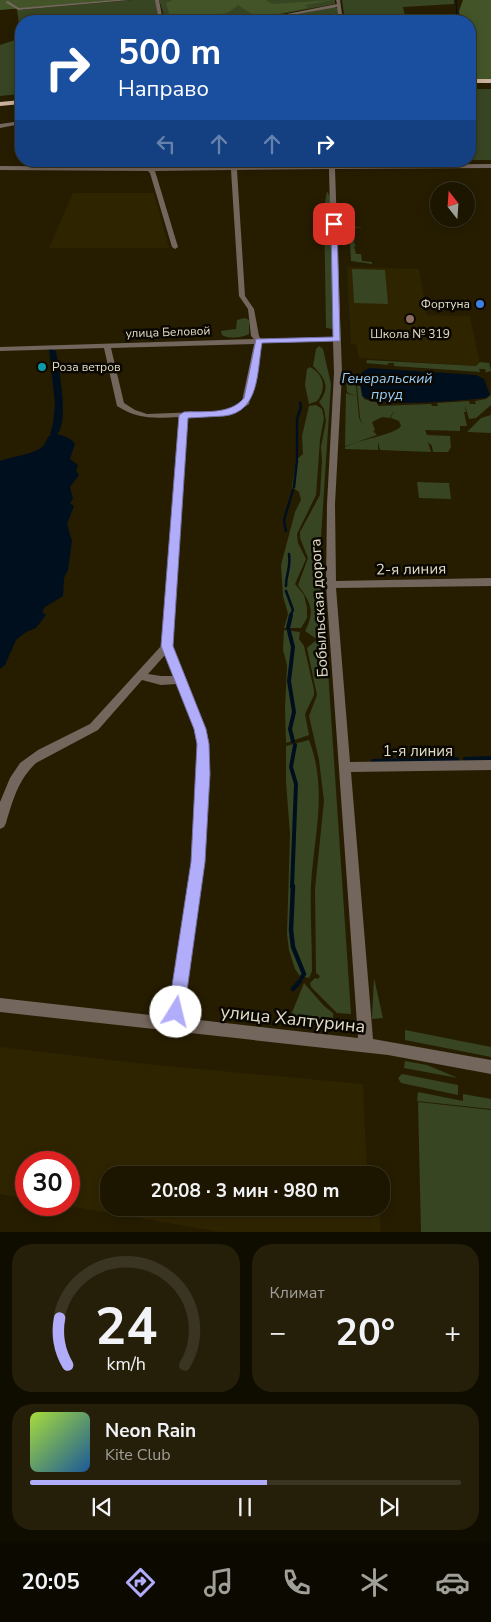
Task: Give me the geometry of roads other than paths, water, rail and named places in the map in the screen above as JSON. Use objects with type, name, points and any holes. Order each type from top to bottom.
[{"type":"main road","points":[[476,81],[491,81]]},
{"type":"main road","points":[[0,104],[15,103]]},
{"type":"street","points":[[6,2],[18,9],[128,0]]},
{"type":"street","points":[[158,0],[160,15]]},
{"type":"street","points":[[280,15],[339,2],[340,15]]},
{"type":"street","points":[[0,126],[15,124]]},
{"type":"street","points":[[476,166],[491,166]]},
{"type":"street","points":[[0,168],[234,169],[412,167]]},
{"type":"street","name":"Бобыльская дорога","points":[[332,168],[338,403],[331,504],[331,585],[366,1046]]},
{"type":"street","points":[[149,169],[154,174],[175,247]]},
{"type":"street","points":[[107,346],[118,398],[124,409],[147,416],[225,413],[237,409],[246,402],[258,340],[255,336],[251,309],[242,296],[234,169]]},
{"type":"street","name":"улица Беловой","points":[[1,349],[337,339]]},
{"type":"street","points":[[0,358],[1,349]]},
{"type":"street","points":[[174,1024],[198,862],[203,774],[203,744],[200,729],[167,646],[184,415]]},
{"type":"street","name":"2-я линия","points":[[331,585],[491,582]]},
{"type":"street","points":[[0,823],[11,787],[17,774],[25,764],[94,727],[167,646]]},
{"type":"street","points":[[141,674],[150,680],[168,682],[181,679]]},
{"type":"street","name":"1-я линия","points":[[344,767],[491,765]]},
{"type":"street","name":"улица Халтурина","points":[[0,1005],[366,1046],[491,1067]]},
{"type":"water","name":"Генеральский пруд","points":[[369,368],[476,375],[484,379],[490,395],[485,398],[421,403],[371,400],[362,396],[360,378],[362,372]]},
{"type":"water","points":[[52,434],[65,436],[75,444],[70,459],[78,465],[76,470],[79,475],[70,487],[73,499],[70,503],[74,506],[67,524],[72,541],[68,570],[64,578],[63,596],[45,607],[42,612],[46,615],[36,628],[26,632],[16,640],[5,665],[0,669],[0,461],[40,449]]},
{"type":"waterway","points":[[456,0],[457,15]]},
{"type":"waterway","points":[[52,351],[59,404],[59,414],[54,434]]},
{"type":"waterway","points":[[297,458],[297,419],[301,407],[300,403]]},
{"type":"waterway","points":[[294,487],[297,460]]},
{"type":"waterway","points":[[286,531],[284,520],[293,490]]},
{"type":"waterway","points":[[286,586],[289,554]]},
{"type":"waterway","points":[[286,591],[293,610],[290,616]]},
{"type":"waterway","points":[[288,628],[291,615]]},
{"type":"waterway","points":[[289,631],[293,647],[289,681],[294,712],[290,729],[293,741]]},
{"type":"waterway","points":[[292,887],[296,784],[291,767],[295,745]]},
{"type":"waterway","points":[[465,759],[491,758]]},
{"type":"waterway","points":[[373,761],[457,759]]},
{"type":"waterway","points":[[293,886],[291,930],[293,947],[304,974],[302,977]]},
{"type":"waterway","points":[[293,989],[300,981]]},
{"type":"place","name":"Фортуна","points":[[480,304]]},
{"type":"place","name":"Школа № 319","points":[[410,319]]},
{"type":"place","name":"Роза ветров","points":[[42,367]]}]
